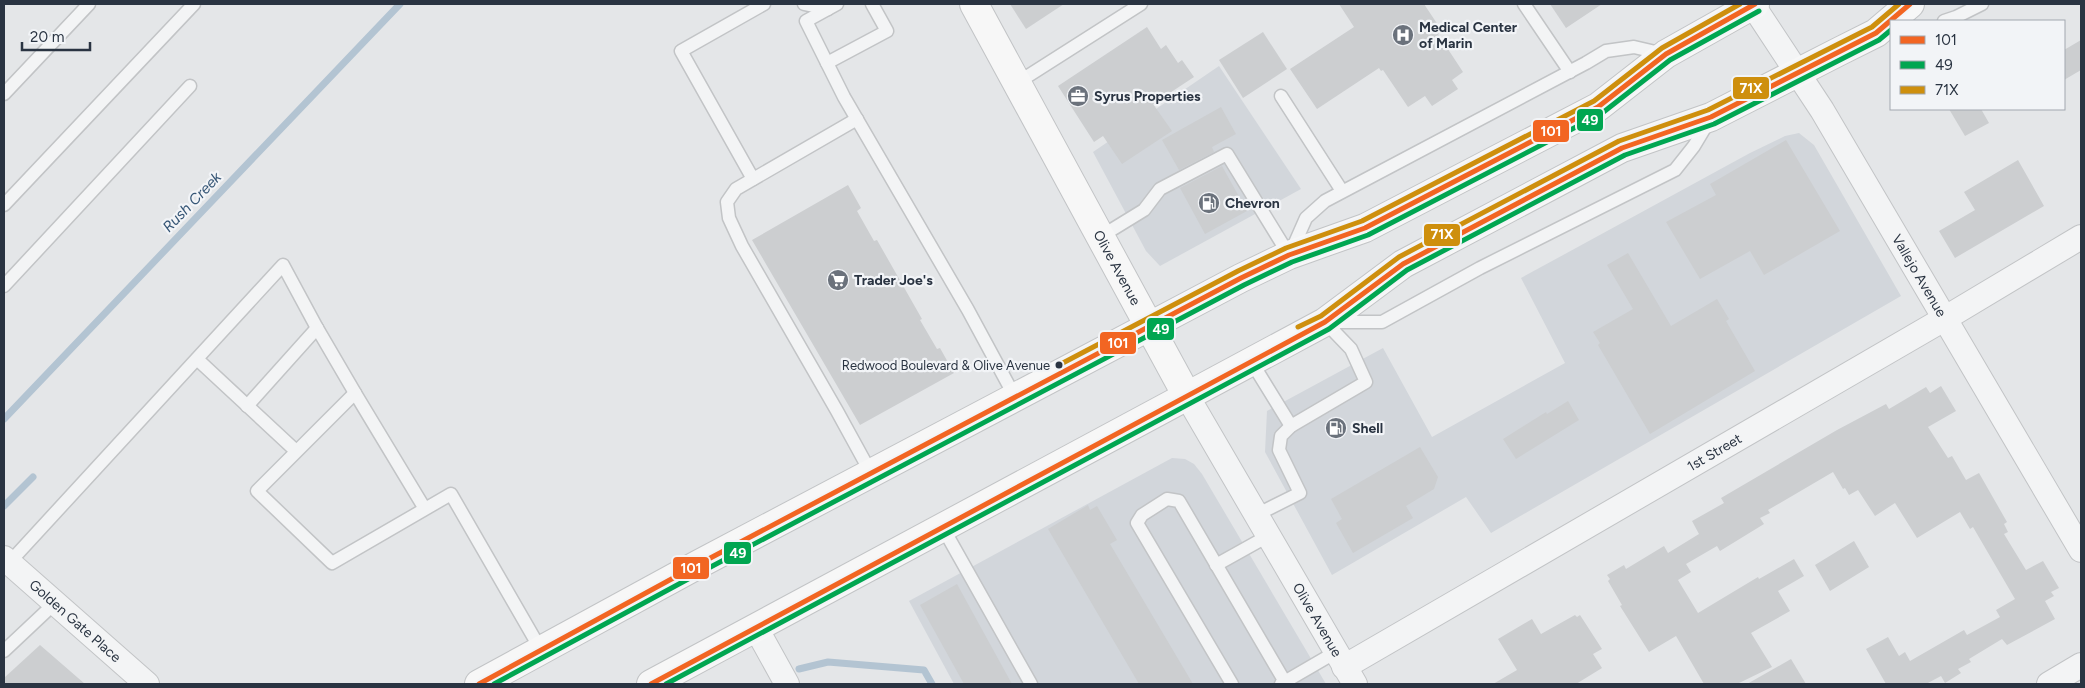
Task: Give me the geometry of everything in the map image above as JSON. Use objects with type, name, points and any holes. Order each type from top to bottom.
[{"type":"main road","name":"Olive Avenue","points":[[974,4],[1187,396]]},
{"type":"main road","points":[[479,684],[871,473],[1241,278],[1289,255],[1365,228],[1598,107],[1666,54],[1753,4]]},
{"type":"main road","points":[[1895,20],[1910,4]]},
{"type":"main road","points":[[652,684],[1324,322],[1403,264],[1622,148],[1712,117],[1798,72],[1884,32]]},
{"type":"street","name":"Vallejo Avenue","points":[[1753,4],[1798,72],[2081,550]]},
{"type":"street","name":"1st Street","points":[[1345,668],[2081,237]]},
{"type":"street","name":"Olive Avenue","points":[[1187,396],[1345,668]]},
{"type":"street","name":"Golden Gate Place","points":[[6,561],[148,684]]},
{"type":"street","points":[[756,628],[787,684]]},
{"type":"street","points":[[2049,684],[2081,665]]},
{"type":"lane","points":[[4,94],[89,4]]},
{"type":"lane","points":[[4,204],[194,4]]},
{"type":"lane","points":[[753,179],[681,51],[764,4]]},
{"type":"lane","points":[[804,4],[832,6]]},
{"type":"lane","points":[[827,63],[887,31],[872,4]]},
{"type":"lane","points":[[1017,83],[1141,4]]},
{"type":"lane","points":[[1524,4],[1570,72]]},
{"type":"lane","points":[[1948,20],[1956,18],[1982,4]]},
{"type":"lane","points":[[832,6],[806,21],[857,119],[973,318],[1015,397]]},
{"type":"lane","points":[[1289,255],[1306,218],[1325,201],[1342,191],[1570,72],[1606,51],[1634,47],[1666,54]]},
{"type":"lane","points":[[4,286],[190,86]]},
{"type":"lane","points":[[1281,96],[1342,191]]},
{"type":"lane","points":[[1324,322],[1382,322],[1480,268],[1675,170],[1694,146],[1712,117]]},
{"type":"lane","points":[[857,119],[736,189],[727,202],[729,218],[742,246],[871,473]]},
{"type":"lane","points":[[1100,236],[1144,210],[1160,190],[1227,154],[1289,255]]},
{"type":"lane","points":[[6,561],[283,265],[317,328],[425,509]]},
{"type":"lane","points":[[1256,515],[1300,493],[1279,450],[1281,436],[1291,426],[1366,382],[1351,349],[1324,322]]},
{"type":"lane","points":[[247,406],[317,328]]},
{"type":"lane","points":[[197,359],[296,451]]},
{"type":"lane","points":[[1251,361],[1291,426]]},
{"type":"lane","points":[[355,393],[257,491],[332,563],[451,494],[541,650]]},
{"type":"lane","points":[[1232,684],[1137,523],[1142,515],[1167,499],[1179,501],[1283,683],[1345,668]]},
{"type":"lane","points":[[943,528],[1031,684]]},
{"type":"lane","points":[[1216,565],[1268,536]]},
{"type":"lane","points":[[4,652],[55,603]]},
{"type":"shaded area","points":[[1219,66],[1301,189],[1160,266],[1146,251],[1093,152]]},
{"type":"shaded area","points":[[1799,133],[1814,145],[1901,296],[1491,533],[1466,497],[1332,575],[1265,452],[1267,411],[1383,348],[1432,437],[1565,363],[1521,278],[1750,153],[1785,136]]},
{"type":"shaded area","points":[[1172,458],[1185,459],[1194,464],[1202,474],[1326,684],[954,684],[909,601]]},
{"type":"building","points":[[1010,4],[1064,4],[1026,29]]},
{"type":"building","points":[[1339,4],[1424,4],[1442,31],[1438,34],[1463,72],[1452,80],[1458,89],[1432,106],[1425,96],[1408,107],[1383,70],[1381,71],[1379,68],[1317,109],[1290,69],[1354,27]]},
{"type":"building","points":[[1550,4],[1602,4],[1566,28]]},
{"type":"building","points":[[1147,27],[1161,49],[1166,45],[1178,63],[1182,60],[1194,77],[1153,104],[1172,131],[1122,164],[1103,136],[1094,142],[1058,86]]},
{"type":"building","points":[[1263,32],[1287,69],[1243,98],[1219,60]]},
{"type":"building","points":[[2081,40],[2081,70],[2065,79],[2065,49]]},
{"type":"building","points":[[1221,107],[1236,134],[1212,147],[1214,152],[1179,170],[1162,140]]},
{"type":"building","points":[[1950,110],[1982,110],[1989,123],[1965,136]]},
{"type":"building","points":[[1786,140],[1840,231],[1764,275],[1750,251],[1700,279],[1666,222],[1716,195],[1710,184]]},
{"type":"building","points":[[2018,160],[2044,206],[1955,258],[1939,231],[1975,210],[1964,192]]},
{"type":"building","points":[[1222,166],[1247,211],[1205,234],[1180,188]]},
{"type":"building","name":"Trader Joe's","points":[[848,185],[861,208],[857,211],[874,241],[877,240],[922,319],[920,320],[937,349],[940,348],[954,373],[860,425],[752,240]]},
{"type":"building","points":[[1628,253],[1671,326],[1717,299],[1729,319],[1726,321],[1755,371],[1650,434],[1598,345],[1600,343],[1593,332],[1633,309],[1607,265]]},
{"type":"building","points":[[1941,386],[1956,411],[1928,427],[1948,458],[1952,456],[1966,480],[1979,473],[2007,522],[2004,524],[2008,532],[2004,534],[2026,570],[2043,561],[2059,588],[2051,592],[2054,596],[2045,601],[2055,619],[2007,645],[2002,639],[1969,659],[1971,662],[1958,669],[1961,673],[1945,683],[1941,676],[1926,684],[1886,684],[1866,649],[1888,637],[1899,656],[1905,652],[1910,661],[1964,630],[1967,635],[2000,617],[1996,610],[2015,599],[1973,527],[1970,529],[1960,512],[1917,538],[1895,503],[1875,516],[1858,490],[1849,495],[1833,472],[1768,510],[1770,513],[1760,518],[1764,524],[1720,551],[1717,546],[1686,564],[1691,572],[1678,580],[1698,613],[1758,577],[1759,579],[1794,559],[1804,576],[1778,591],[1790,611],[1751,633],[1772,667],[1737,684],[1704,684],[1676,636],[1649,652],[1620,606],[1622,605],[1608,581],[1610,579],[1607,575],[1624,565],[1626,569],[1664,546],[1668,553],[1699,534],[1692,521],[1724,503],[1721,498],[1837,430],[1886,404],[1889,409],[1926,387],[1930,393]]},
{"type":"building","points":[[1568,401],[1579,420],[1516,459],[1503,439],[1546,412],[1547,414]]},
{"type":"building","points":[[1420,447],[1438,477],[1434,489],[1406,506],[1413,518],[1353,553],[1336,523],[1342,519],[1331,499]]},
{"type":"building","points":[[1088,505],[1090,510],[1097,506],[1117,540],[1110,544],[1193,684],[1139,684],[1048,529]]},
{"type":"building","points":[[1854,541],[1869,567],[1830,591],[1815,565]]},
{"type":"building","points":[[957,584],[1012,684],[964,684],[920,605]]},
{"type":"building","points":[[1575,615],[1577,617],[1580,615],[1602,649],[1593,654],[1602,668],[1576,684],[1493,684],[1517,670],[1498,639],[1532,619],[1541,634]]},
{"type":"building","points":[[40,645],[85,684],[4,684],[4,678]]},
{"type":"building","points":[[1791,659],[1806,684],[1747,684]]},
{"type":"waterway","name":"Rush Creek","points":[[4,419],[400,4]]},
{"type":"waterway","points":[[4,506],[33,477]]},
{"type":"waterway","points":[[799,669],[828,662],[924,670],[932,684]]},
{"type":"transit line","name":"71X","points":[[1059,365],[1238,271],[1286,248],[1362,221],[1594,101],[1662,48],[1740,4]]},
{"type":"transit line","name":"101","points":[[479,684],[699,564],[1241,278],[1289,255],[1365,228],[1598,107],[1666,54],[1755,4]]},
{"type":"transit line","name":"71X","points":[[1298,327],[1321,316],[1399,257],[1619,141],[1708,110],[1872,27],[1899,4]]},
{"type":"transit line","name":"101","points":[[1891,20],[1910,4]]},
{"type":"transit line","name":"49","points":[[494,684],[703,571],[1244,285],[1292,262],[1368,235],[1601,114],[1670,60],[1759,11]]},
{"type":"transit line","name":"101","points":[[651,684],[1325,322],[1403,264],[1622,148],[1711,117],[1876,33],[1890,21]]},
{"type":"transit line","name":"49","points":[[666,684],[1329,329],[1407,270],[1625,155],[1714,124],[1879,40],[1890,31]]},
{"type":"place","name":"Medical Center of Marin","points":[[1403,35]]},
{"type":"place","name":"Syrus Properties","points":[[1078,96]]},
{"type":"place","name":"Chevron","points":[[1209,203]]},
{"type":"place","name":"Trader Joe's","points":[[838,280]]},
{"type":"place","name":"Redwood Boulevard & Olive Avenue","points":[[1059,365]]},
{"type":"place","name":"Shell","points":[[1336,428]]}]
